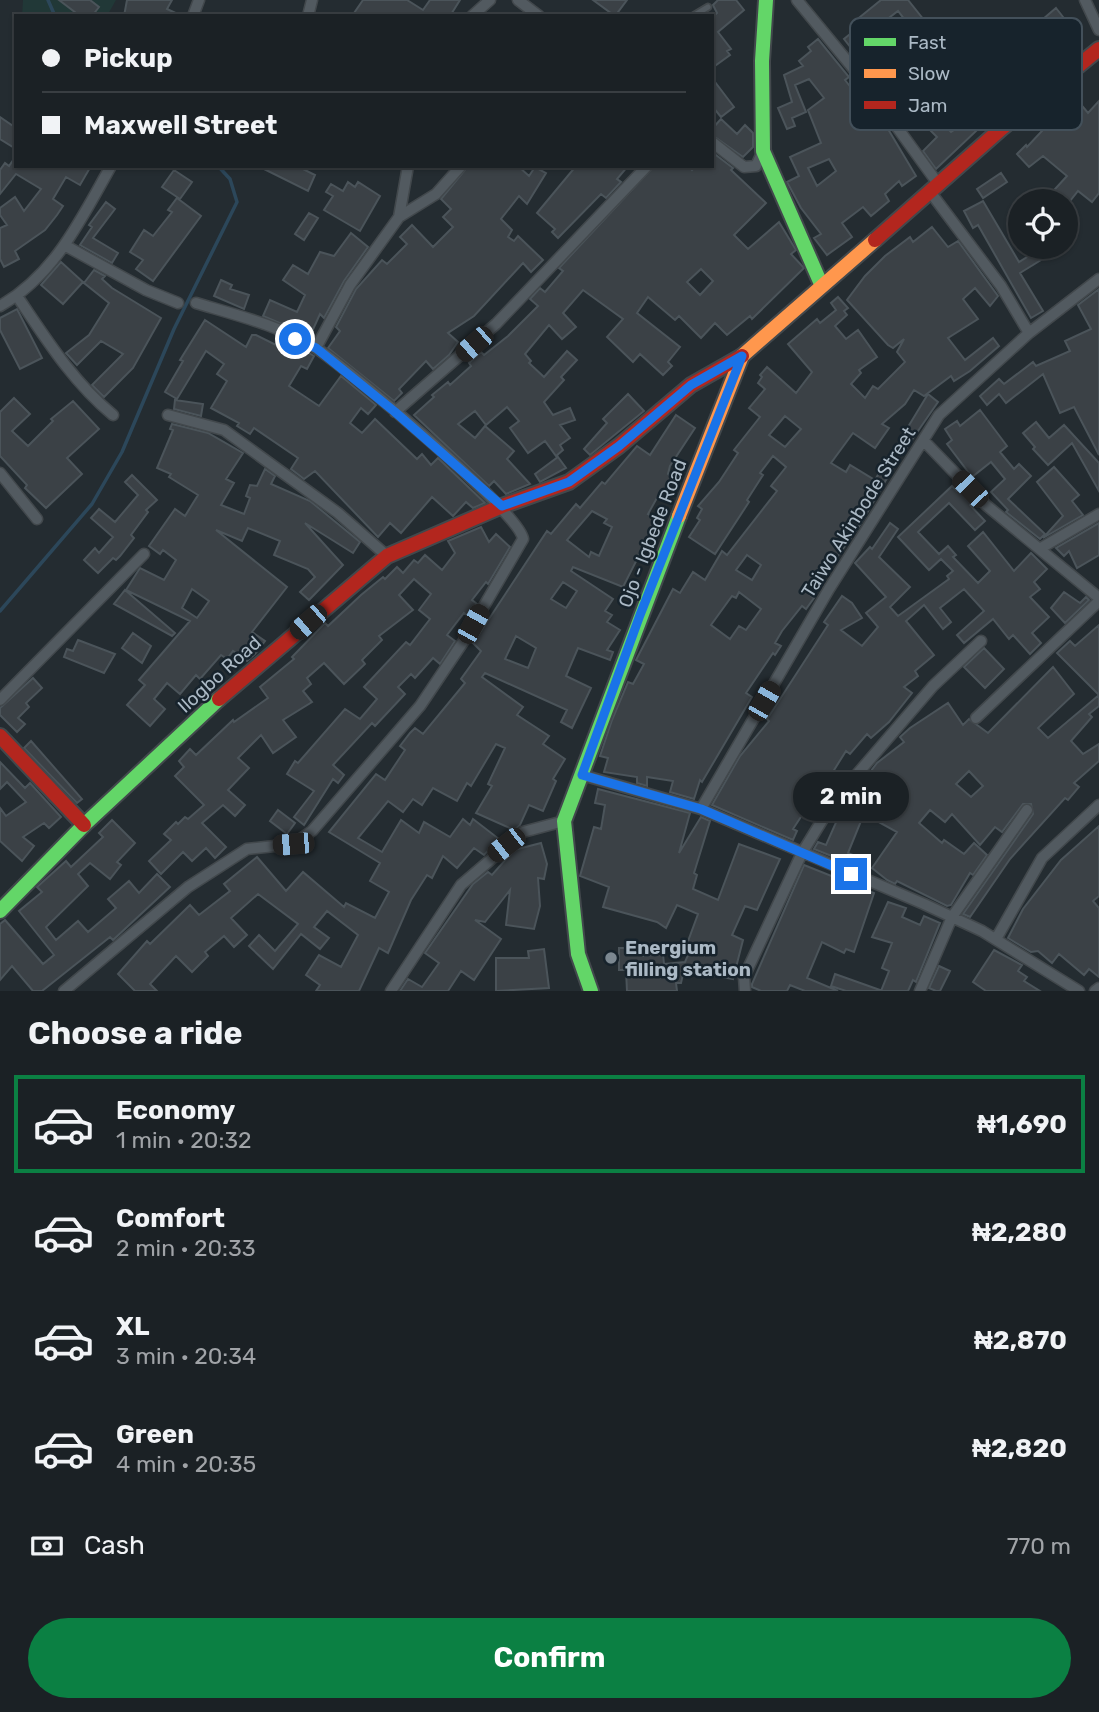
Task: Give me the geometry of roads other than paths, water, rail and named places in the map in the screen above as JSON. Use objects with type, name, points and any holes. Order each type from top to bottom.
[{"type":"main road","points":[[766,0],[762,61],[763,151],[821,284]]},
{"type":"main road","name":"Ojo - Igbede Road","points":[[1082,64],[1099,49]]},
{"type":"main road","name":"Ojo - Igbede Road","points":[[591,991],[578,954],[564,821],[640,615],[742,356],[821,284],[1004,130]]},
{"type":"main road","name":"Ilogbo Road","points":[[0,911],[85,825],[228,690],[387,556],[502,506],[569,482],[619,446],[691,385],[742,356]]},
{"type":"main road","points":[[0,736],[85,825]]},
{"type":"street","points":[[474,14],[490,0]]},
{"type":"street","points":[[518,0],[536,14]]},
{"type":"street","points":[[797,0],[850,64]]},
{"type":"street","points":[[1085,0],[1099,30]]},
{"type":"street","points":[[896,130],[1001,286],[1029,333]]},
{"type":"street","points":[[714,144],[744,167],[756,166],[763,151]]},
{"type":"street","points":[[0,306],[17,296],[66,246],[110,168]]},
{"type":"street","points":[[399,217],[408,168]]},
{"type":"street","points":[[316,348],[350,285],[399,217],[436,194],[459,168]]},
{"type":"street","points":[[395,412],[496,324],[645,168]]},
{"type":"street","points":[[66,246],[146,290],[178,303]]},
{"type":"street","name":"Taiwo Akinbode Street","points":[[701,809],[829,589],[939,415],[1029,333],[1099,279]]},
{"type":"street","points":[[17,296],[60,359],[91,397],[114,415]]},
{"type":"street","points":[[64,991],[188,887],[228,861],[247,849],[293,844],[313,831],[420,706],[523,539],[522,531],[502,506],[395,412],[316,348],[254,321],[196,303]]},
{"type":"street","points":[[168,415],[224,430],[338,513],[387,556]]},
{"type":"street","points":[[923,440],[985,505],[1041,548],[1099,599],[976,718]]},
{"type":"street","points":[[0,473],[37,519]]},
{"type":"street","points":[[1041,548],[1099,514]]},
{"type":"street","points":[[0,700],[144,554]]},
{"type":"street","points":[[745,991],[744,977],[802,853],[834,802],[933,686],[981,641]]},
{"type":"street","points":[[582,775],[701,809],[952,917],[995,938],[1079,991]]},
{"type":"street","points":[[995,938],[1042,858],[1099,805]]},
{"type":"street","points":[[920,991],[952,917],[1027,810]]},
{"type":"street","points":[[391,991],[461,885],[523,832],[564,821]]},
{"type":"lane","points":[[696,14],[709,6]]},
{"type":"waterway","points":[[48,0],[54,14]]},
{"type":"waterway","points":[[0,611],[92,504],[122,452],[174,329],[237,202],[230,179],[220,168]]},
{"type":"place","name":"Energium filling station","points":[[611,958]]}]
